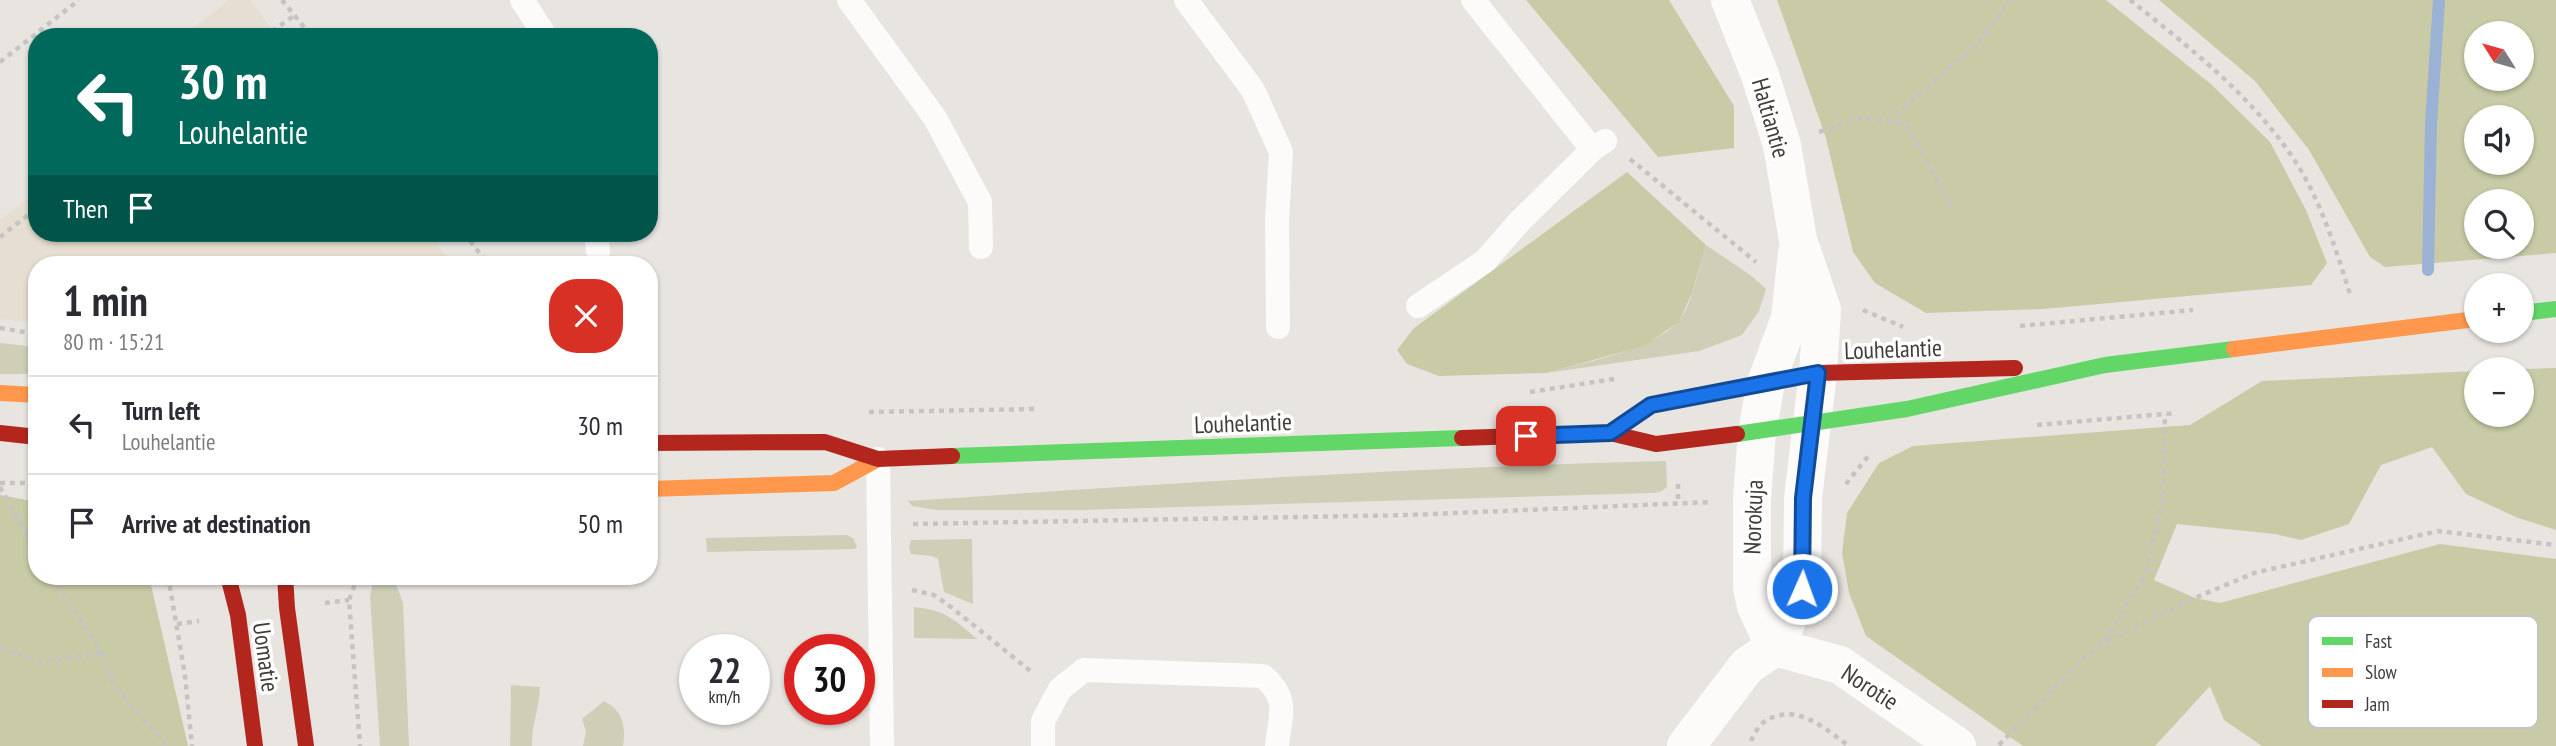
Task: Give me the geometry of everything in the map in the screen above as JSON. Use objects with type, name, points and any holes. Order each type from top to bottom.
[{"type":"main road","points":[[2534,312],[2556,309]]},
{"type":"main road","name":"Louhelantie","points":[[1610,433],[1651,405],[1818,373],[2105,365],[2464,320]]},
{"type":"main road","name":"Louhelantie","points":[[658,443],[825,442],[878,459],[1610,433],[1656,444],[1677,443],[1907,409],[2105,365]]},
{"type":"main road","points":[[0,393],[28,395]]},
{"type":"main road","points":[[0,433],[28,436]]},
{"type":"main road","name":"Louhelantie","points":[[658,489],[834,483],[878,459]]},
{"type":"main road","name":"Uomatie","points":[[230,585],[238,615],[255,746]]},
{"type":"main road","name":"Uomatie","points":[[286,585],[306,746]]},
{"type":"street","name":"Haltiantie","points":[[1730,0],[1760,75],[1782,145],[1798,240],[1822,310],[1818,373]]},
{"type":"street","name":"Haltiantie","points":[[1766,383],[1790,318],[1798,240]]},
{"type":"street","name":"Norokuja","points":[[1686,746],[1746,666],[1774,647],[1802,589],[1803,498],[1818,373]]},
{"type":"street","name":"Norokuja","points":[[1766,383],[1757,432],[1752,499],[1752,589],[1756,606],[1774,647]]},
{"type":"street","name":"Norotie","points":[[1774,647],[1840,665],[1957,746]]},
{"type":"lane","points":[[522,0],[540,28]]},
{"type":"lane","points":[[849,0],[935,118],[968,178],[980,202],[981,247]]},
{"type":"lane","points":[[1186,0],[1253,90],[1281,152],[1277,221],[1279,327]]},
{"type":"lane","points":[[1473,0],[1592,149],[1600,144]]},
{"type":"lane","points":[[1418,306],[1485,261],[1520,221],[1600,144]]},
{"type":"lane","points":[[878,459],[881,746]]},
{"type":"lane","points":[[1043,746],[1043,721],[1057,693],[1084,670],[1263,677],[1275,686],[1282,699],[1277,746]]},
{"type":"path","points":[[43,28],[79,0]]},
{"type":"path","points":[[282,0],[305,28]]},
{"type":"path","points":[[1888,122],[1978,43],[2011,0]]},
{"type":"path","points":[[2130,0],[2228,82],[2276,137],[2302,174],[2330,233],[2350,295]]},
{"type":"path","points":[[277,28],[295,15]]},
{"type":"path","points":[[0,62],[28,40]]},
{"type":"path","points":[[1782,145],[1864,117],[1899,123],[1910,130],[1953,210]]},
{"type":"path","points":[[1600,144],[1760,265]]},
{"type":"path","points":[[0,237],[28,215]]},
{"type":"path","points":[[471,242],[482,256]]},
{"type":"path","points":[[2337,296],[2363,293]]},
{"type":"path","points":[[2011,326],[2200,309]]},
{"type":"path","points":[[1822,310],[1862,310],[1899,327],[1911,328]]},
{"type":"path","points":[[1899,327],[1904,371]]},
{"type":"path","points":[[0,328],[28,333]]},
{"type":"path","points":[[1524,393],[1625,378]]},
{"type":"path","points":[[861,411],[1043,409]]},
{"type":"path","points":[[2032,425],[2176,413]]},
{"type":"path","points":[[2105,642],[2146,573],[2163,499],[2165,414]]},
{"type":"path","points":[[1803,498],[1835,499],[1868,456],[1879,450]]},
{"type":"path","points":[[28,483],[0,485],[28,536]]},
{"type":"path","points":[[879,525],[1409,515],[1752,499]]},
{"type":"path","points":[[1999,745],[2083,659],[2105,642],[2195,598],[2255,573],[2438,531],[2556,545]]},
{"type":"path","points":[[58,585],[102,653],[113,683],[168,746]]},
{"type":"path","points":[[170,585],[185,674],[192,746]]},
{"type":"path","points":[[355,585],[349,600],[360,746]]},
{"type":"path","points":[[880,588],[912,590],[934,595],[1057,693]]},
{"type":"path","points":[[0,646],[41,662],[102,653]]},
{"type":"path","points":[[1751,741],[1762,723],[1787,714],[1805,716],[1849,746]]},
{"type":"shaded area","points":[[229,0],[250,0],[271,28],[193,28]]},
{"type":"shaded area","points":[[28,199],[28,242],[435,242],[446,256],[28,256],[28,323],[0,319],[0,220]]},
{"type":"green space","points":[[1526,0],[1669,0],[1734,106],[1734,148],[1658,157]]},
{"type":"green space","points":[[1777,0],[2106,0],[2212,85],[2270,142],[2306,210],[2327,263],[2311,285],[2043,309],[1926,313],[1875,283],[1853,252],[1826,138]]},
{"type":"green space","points":[[2159,0],[2556,0],[2556,253],[2534,255],[2534,189],[2464,189],[2464,259],[2483,259],[2385,267],[2370,257],[2309,150],[2255,81]]},
{"type":"green space","points":[[1627,172],[1706,245],[1692,293],[1679,322],[1644,346],[1546,373],[1439,376],[1407,364],[1397,350],[1414,328]]},
{"type":"green space","points":[[1706,245],[1766,289],[1759,311],[1742,335],[1699,351],[1546,373],[1634,348],[1666,332],[1683,316],[1695,286]]},
{"type":"green space","points":[[0,343],[28,346],[28,374],[0,374]]},
{"type":"green space","points":[[2556,368],[2556,530],[2518,518],[2466,494],[2432,447],[2381,465],[2349,524],[2301,540],[2275,534],[2177,524],[2154,580],[2195,598],[2220,603],[2440,544],[2556,559],[2556,746],[2262,746],[2224,720],[2210,686],[2155,746],[2023,746],[1866,636],[1849,593],[1842,553],[1847,513],[1879,463],[1913,446],[2190,425],[2262,381],[2464,372],[2464,427],[2534,427],[2534,369]]},
{"type":"green space","points":[[1666,461],[1667,487],[1652,493],[1080,510],[937,510],[912,506],[908,501],[1192,482]]},
{"type":"green space","points":[[0,495],[28,500],[28,585],[151,585],[188,746],[0,746]]},
{"type":"green space","points":[[847,535],[853,538],[857,546],[855,549],[707,552],[706,538]]},
{"type":"green space","points":[[972,539],[973,604],[944,592],[938,559],[911,554],[909,547],[911,540]]},
{"type":"green space","points":[[372,585],[396,585],[403,603],[409,746],[380,746],[370,596]]},
{"type":"green space","points":[[914,607],[934,610],[948,617],[977,639],[914,638]]},
{"type":"green space","points":[[511,685],[540,687],[532,746],[510,746]]},
{"type":"green space","points":[[604,701],[615,709],[622,720],[623,746],[583,746],[586,731],[582,719]]},
{"type":"waterway","points":[[2428,270],[2431,124],[2439,0]]},
{"type":"traffic: fast","points":[[2534,312],[2556,309]]},
{"type":"traffic: fast","points":[[1737,434],[1907,409],[2105,365],[2234,349]]},
{"type":"traffic: fast","points":[[952,456],[1462,438]]},
{"type":"traffic: slow","points":[[2234,349],[2464,320]]},
{"type":"traffic: slow","points":[[0,393],[28,395]]},
{"type":"traffic: slow","points":[[658,489],[834,483],[878,459]]},
{"type":"traffic: jam","points":[[1610,433],[1651,405],[1818,373],[2015,368]]},
{"type":"traffic: jam","points":[[0,433],[28,436]]},
{"type":"traffic: jam","points":[[1462,438],[1610,433],[1656,444],[1737,434]]},
{"type":"traffic: jam","points":[[658,443],[825,442],[878,459],[952,456]]},
{"type":"traffic: jam","points":[[230,585],[238,615],[255,746]]},
{"type":"traffic: jam","points":[[286,585],[306,746]]},
{"type":"route","points":[[1526,436],[1610,433],[1651,405],[1818,373],[1803,498],[1802,589]]}]
